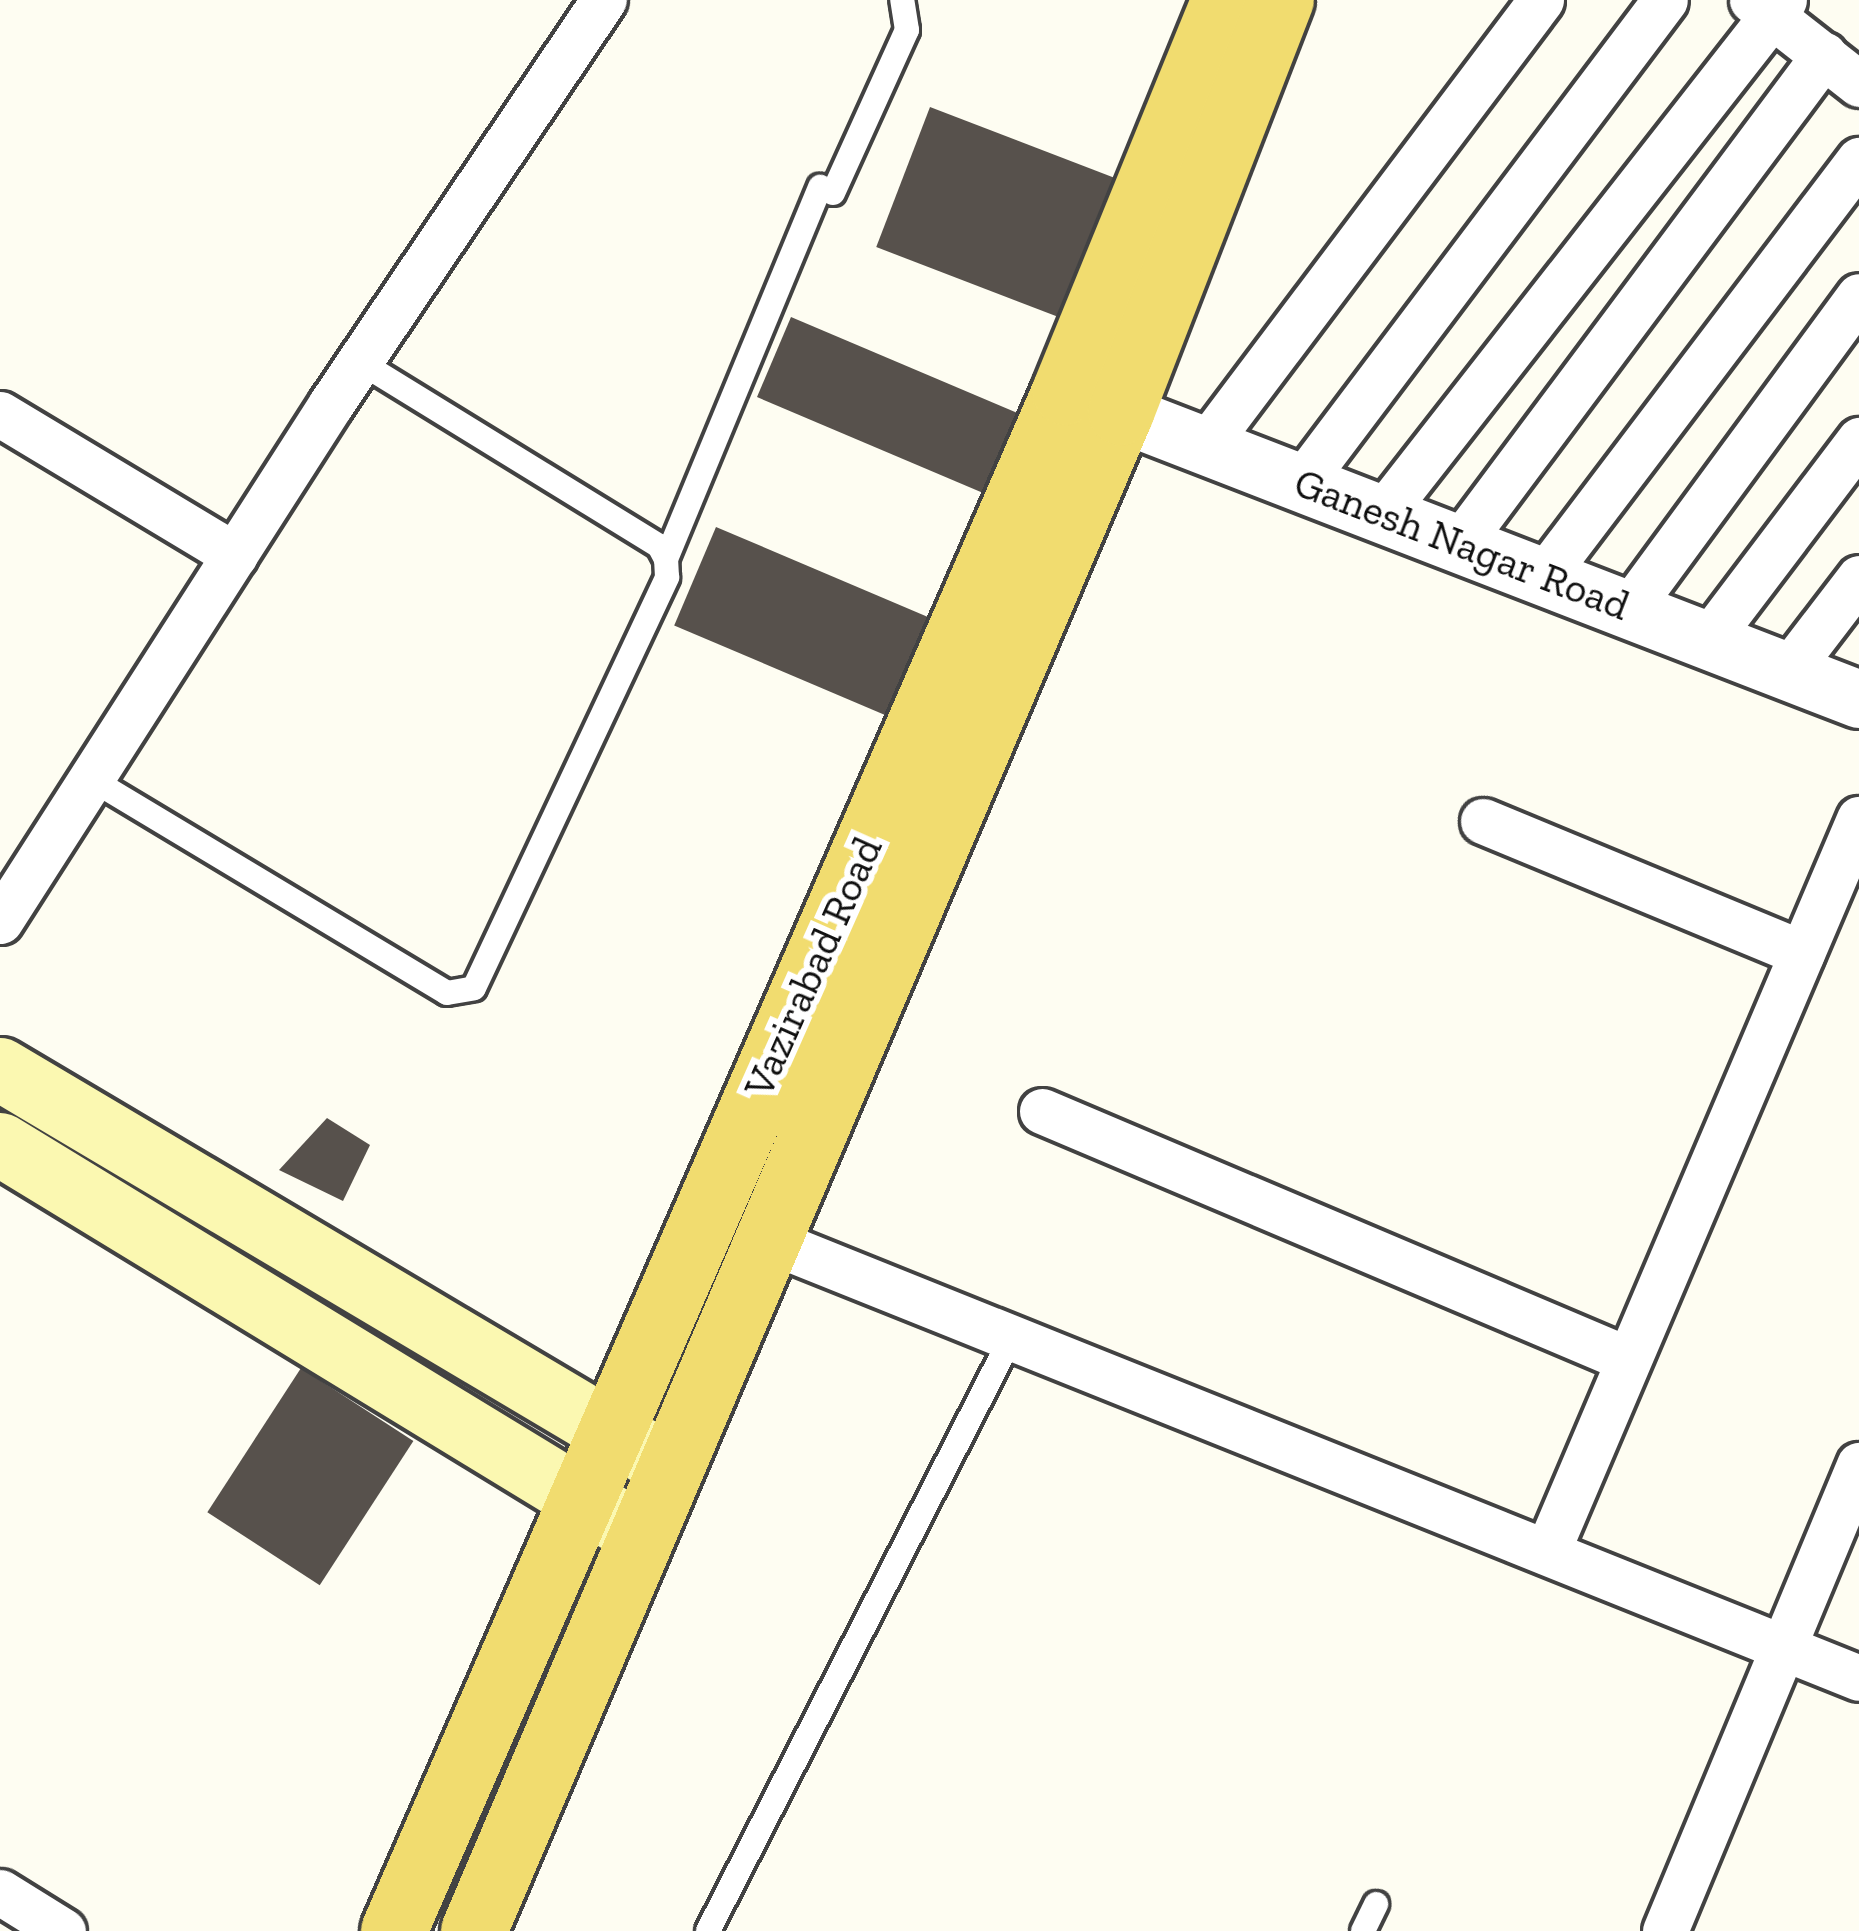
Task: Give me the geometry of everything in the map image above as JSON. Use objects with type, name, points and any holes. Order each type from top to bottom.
[{"type":"main road","name":"Vazirabad Road","points":[[474,1931],[773,1242],[1093,402],[1226,0]]},
{"type":"main road","name":"Vazirabad Road","points":[[394,1931],[615,1435],[704,1215],[1281,0]]},
{"type":"main road","points":[[0,1070],[675,1469]]},
{"type":"main road","points":[[0,1144],[645,1537]]},
{"type":"street","points":[[0,921],[360,362],[604,0]]},
{"type":"street","points":[[1206,445],[1541,0]]},
{"type":"street","points":[[1302,482],[1665,0]]},
{"type":"street","points":[[1383,513],[1770,5],[1845,61],[1460,543]]},
{"type":"street","points":[[1544,576],[1859,160]]},
{"type":"street","points":[[1629,609],[1859,296]]},
{"type":"street","name":"Ganesh Nagar Road","points":[[1093,402],[1859,699]]},
{"type":"street","points":[[0,414],[235,555]]},
{"type":"street","points":[[1708,640],[1859,440]]},
{"type":"street","points":[[1788,671],[1859,578]]},
{"type":"street","points":[[1546,1552],[1859,819]]},
{"type":"street","points":[[1483,821],[1802,953]]},
{"type":"street","points":[[1042,1111],[1627,1359]]},
{"type":"street","points":[[773,1242],[1859,1678]]},
{"type":"street","points":[[1665,1931],[1858,1468]]},
{"type":"street","points":[[0,1892],[63,1931]]},
{"type":"lane","points":[[91,779],[460,994],[474,988],[667,578],[666,559],[826,190],[907,30],[902,0]]},
{"type":"lane","points":[[360,362],[658,546],[666,559]]},
{"type":"lane","points":[[708,1931],[1012,1338]]},
{"type":"lane","points":[[1363,1931],[1376,1904]]},
{"type":"building","points":[[930,107],[1128,183],[1074,323],[876,247]]},
{"type":"building","points":[[791,317],[1033,420],[999,500],[757,397]]},
{"type":"building","points":[[716,527],[948,625],[906,724],[674,625]]},
{"type":"building","points":[[327,1118],[370,1145],[343,1201],[279,1170]]},
{"type":"building","points":[[301,1368],[413,1441],[320,1585],[207,1512]]}]
